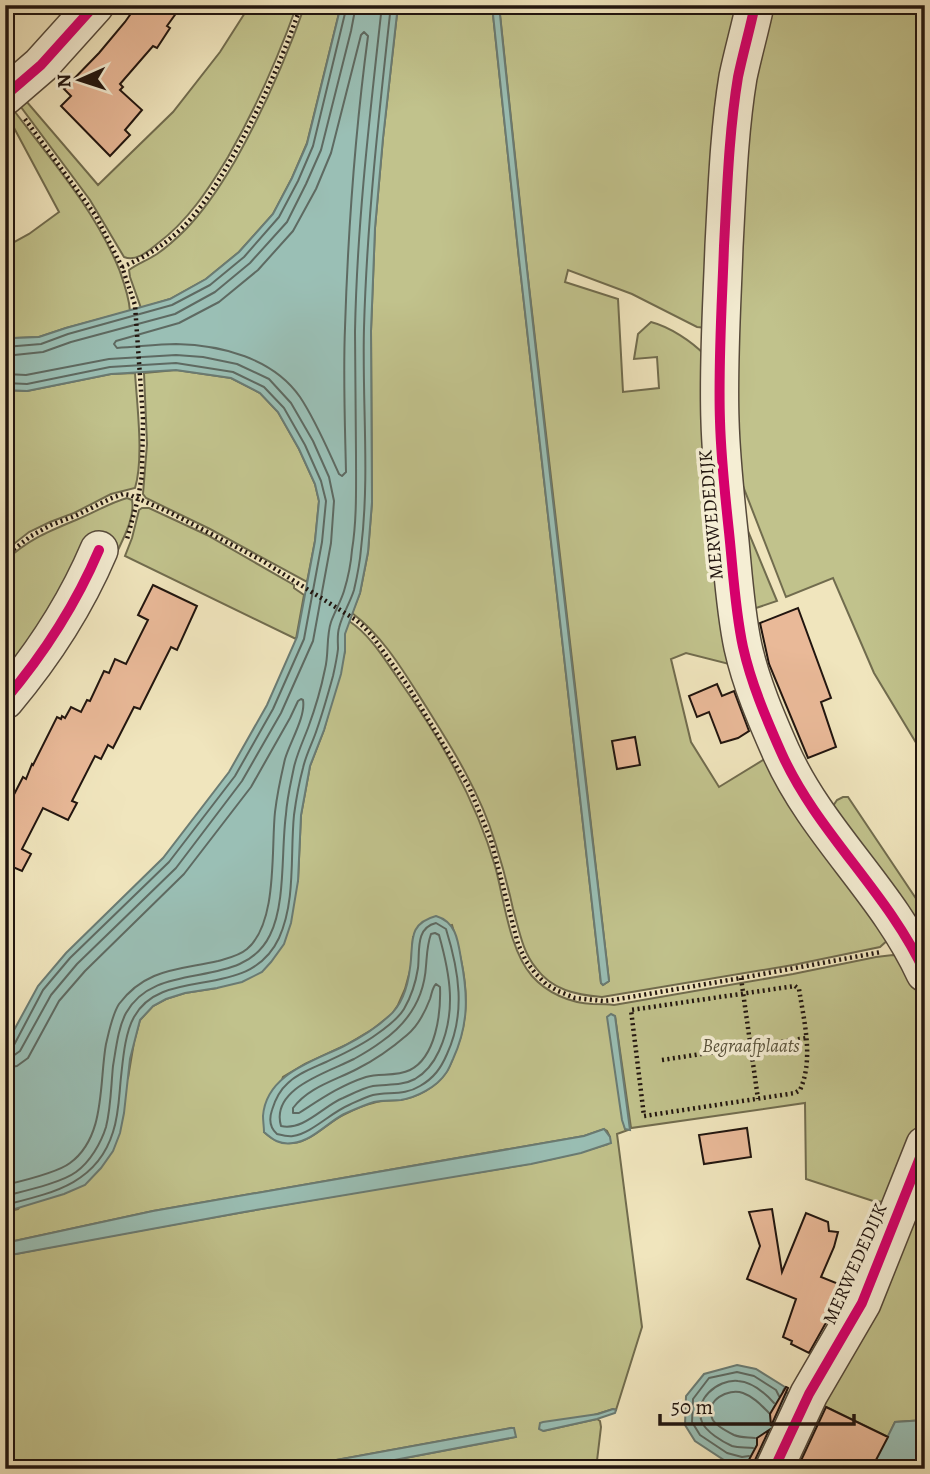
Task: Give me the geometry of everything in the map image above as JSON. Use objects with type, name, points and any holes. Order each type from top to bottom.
[{"type":"street","points":[[6,96],[41,65],[95,5]]},
{"type":"street","name":"MERWEDEDIJK","points":[[755,5],[738,78],[733,121],[726,201],[720,355],[724,486],[743,646],[765,712],[794,780],[814,813],[881,901],[919,960]]},
{"type":"street","points":[[5,700],[112,546]]},
{"type":"street","name":"MERWEDEDIJK","points":[[774,1469],[810,1394],[862,1303],[925,1145]]},
{"type":"path","points":[[122,267],[157,250],[185,225],[205,201],[264,97],[288,44],[301,5]]},
{"type":"path","points":[[6,96],[87,202],[105,231],[122,267],[135,305],[143,438],[142,475],[138,499],[112,546]]},
{"type":"path","points":[[5,556],[31,536],[112,498],[127,494],[208,532],[356,620],[373,637],[408,686],[470,787],[491,840],[518,944],[534,974],[558,992],[575,998],[603,1001],[741,978],[919,960]]},
{"type":"path","points":[[741,978],[758,1099]]},
{"type":"path","points":[[795,986],[799,989],[806,1038],[806,1071],[800,1090],[795,1093],[644,1116],[631,1010],[743,993],[795,986]]},
{"type":"path","points":[[662,1060],[806,1038]]},
{"type":"green space","points":[[250,5],[297,5],[248,120],[228,157],[188,215],[145,253],[133,258],[124,257],[90,200],[15,99],[21,95],[98,185],[173,112],[220,52]]},
{"type":"green space","points":[[305,5],[341,5],[307,143],[273,214],[239,252],[206,279],[170,299],[141,308],[129,270],[175,240],[218,188],[264,104]]},
{"type":"green space","points":[[398,5],[492,5],[603,985],[609,981],[499,5],[745,5],[706,328],[697,327],[632,294],[568,270],[565,282],[618,299],[623,392],[659,388],[657,357],[634,359],[638,334],[651,322],[680,335],[705,355],[729,664],[686,653],[671,659],[691,742],[719,787],[768,757],[890,938],[880,947],[793,965],[602,997],[574,993],[549,982],[531,961],[524,947],[489,824],[464,771],[392,655],[374,632],[352,613],[360,593],[368,552],[372,502],[371,331],[375,228]]},
{"type":"green space","points":[[767,5],[793,5],[807,12],[851,5],[925,5],[925,751],[921,751],[874,673],[833,578],[786,597],[736,468],[740,159]]},
{"type":"green space","points":[[9,104],[97,225],[119,269],[130,311],[39,337],[5,341],[5,247],[29,234],[59,212],[5,111]]},
{"type":"green space","points":[[176,370],[231,378],[260,393],[278,412],[299,449],[315,484],[319,501],[307,582],[210,529],[146,498],[143,494],[147,444],[144,373]]},
{"type":"green space","points":[[135,373],[139,462],[135,488],[111,494],[29,532],[5,551],[5,390],[27,391],[111,374]]},
{"type":"green space","points":[[127,498],[132,500],[132,513],[117,552],[88,537],[83,564],[5,685],[5,561],[39,537]]},
{"type":"green space","points":[[738,507],[777,601],[747,611]]},
{"type":"green space","points":[[149,508],[207,535],[294,585],[294,588],[304,595],[296,639],[125,556],[139,510]]},
{"type":"green space","name":"Begraafplaats","points":[[349,621],[370,640],[441,744],[466,791],[487,840],[518,952],[532,976],[552,992],[576,1002],[614,1005],[876,957],[899,957],[920,989],[925,1005],[925,1113],[896,1195],[885,1202],[873,1201],[806,1179],[805,1103],[631,1128],[615,1016],[625,1129],[628,1130],[617,1134],[642,1327],[616,1410],[543,1431],[597,1419],[600,1421],[596,1469],[347,1469],[515,1437],[511,1428],[287,1469],[5,1469],[5,1256],[530,1163],[608,1144],[610,1137],[604,1129],[584,1136],[153,1211],[5,1243],[5,1212],[18,1209],[128,1078],[140,1020],[153,1006],[166,999],[217,988],[298,881],[301,815],[310,766],[324,730],[345,651],[344,634]],"holes":[[[452,925],[464,974],[466,1006],[460,1039],[441,1079],[425,1092],[412,1097],[376,1102],[354,1110],[300,1142],[280,1142],[264,1132],[283,1077],[346,1045],[392,1014],[405,989],[411,967],[413,937]]]},
{"type":"green space","points":[[848,797],[925,912],[925,952],[831,809],[837,800]]},
{"type":"green space","points":[[925,1165],[925,1420],[895,1422],[888,1437],[820,1404]]},
{"type":"water","points":[[341,5],[398,5],[375,228],[371,331],[372,502],[368,552],[360,593],[345,634],[341,674],[310,766],[301,815],[298,881],[291,923],[284,944],[262,972],[242,982],[185,993],[153,1006],[140,1020],[130,1059],[120,1133],[113,1151],[101,1168],[85,1185],[5,1212],[7,1043],[38,986],[66,953],[163,858],[229,772],[267,705],[297,637],[315,541],[319,501],[315,484],[299,449],[278,412],[260,393],[231,378],[176,370],[111,374],[27,391],[5,390],[5,341],[39,337],[170,299],[206,279],[239,252],[273,214],[307,144]]},
{"type":"water","points":[[492,5],[499,5],[538,371],[609,981],[603,985],[601,983]]},
{"type":"water","points":[[436,916],[448,923],[455,933],[466,997],[462,1034],[446,1073],[437,1083],[420,1094],[362,1106],[344,1114],[300,1142],[284,1143],[270,1137],[264,1132],[263,1116],[273,1089],[293,1071],[362,1036],[394,1011],[408,981],[413,936],[420,924]]},
{"type":"water","points":[[611,1014],[615,1016],[630,1130],[625,1129],[622,1120],[607,1017]]},
{"type":"water","points":[[604,1129],[611,1143],[531,1164],[244,1212],[5,1256],[5,1243],[153,1211],[584,1136]]},
{"type":"water","points":[[737,1365],[756,1369],[785,1387],[783,1391],[886,1440],[895,1422],[925,1420],[925,1469],[760,1469],[748,1463],[745,1466],[724,1460],[695,1441],[685,1425],[686,1396],[704,1374]]},
{"type":"water","points":[[616,1410],[615,1413],[597,1419],[543,1431],[539,1429],[540,1423],[543,1422],[598,1414]]},
{"type":"water","points":[[514,1428],[516,1437],[347,1469],[287,1469]]},
{"type":"building","points":[[137,5],[182,5],[167,26],[170,28],[157,48],[153,46],[120,84],[123,87],[120,90],[142,110],[125,130],[130,135],[110,156],[61,106],[71,96],[64,89],[99,53]]},
{"type":"building","points":[[153,585],[197,606],[177,650],[171,647],[140,709],[134,707],[113,748],[108,745],[101,759],[95,756],[72,801],[77,803],[68,820],[43,808],[22,849],[31,854],[22,871],[13,867],[5,883],[5,812],[23,777],[26,779],[57,717],[65,718],[71,707],[81,712],[87,700],[90,701],[104,671],[109,673],[115,659],[126,664],[148,620],[138,615]]},
{"type":"building","points":[[798,608],[831,698],[821,702],[836,747],[808,758],[769,664],[760,623]]},
{"type":"building","points":[[717,684],[722,696],[734,691],[749,731],[738,738],[721,743],[709,712],[697,717],[689,696]]},
{"type":"building","points":[[635,737],[640,765],[617,769],[612,741]]},
{"type":"building","points":[[747,1128],[751,1157],[704,1164],[699,1135]]},
{"type":"building","points":[[772,1209],[782,1272],[806,1213],[828,1222],[829,1231],[838,1232],[821,1277],[846,1287],[809,1353],[783,1337],[796,1299],[747,1279],[760,1246],[749,1212]]},
{"type":"building","points":[[786,1387],[788,1388],[771,1426],[770,1414]]},
{"type":"building","points":[[826,1407],[888,1437],[876,1460],[877,1469],[797,1469]]},
{"type":"building","points":[[769,1430],[753,1469],[744,1469],[757,1445],[757,1438]]},
{"type":"cycle path","points":[[5,96],[41,65],[95,5]]},
{"type":"cycle path","points":[[755,5],[738,77],[732,118],[720,355],[722,463],[740,633],[759,700],[796,781],[813,809],[892,916],[925,973]]},
{"type":"cycle path","points":[[5,700],[58,628],[99,550]]},
{"type":"cycle path","points":[[774,1469],[809,1394],[862,1303],[925,1145]]}]
